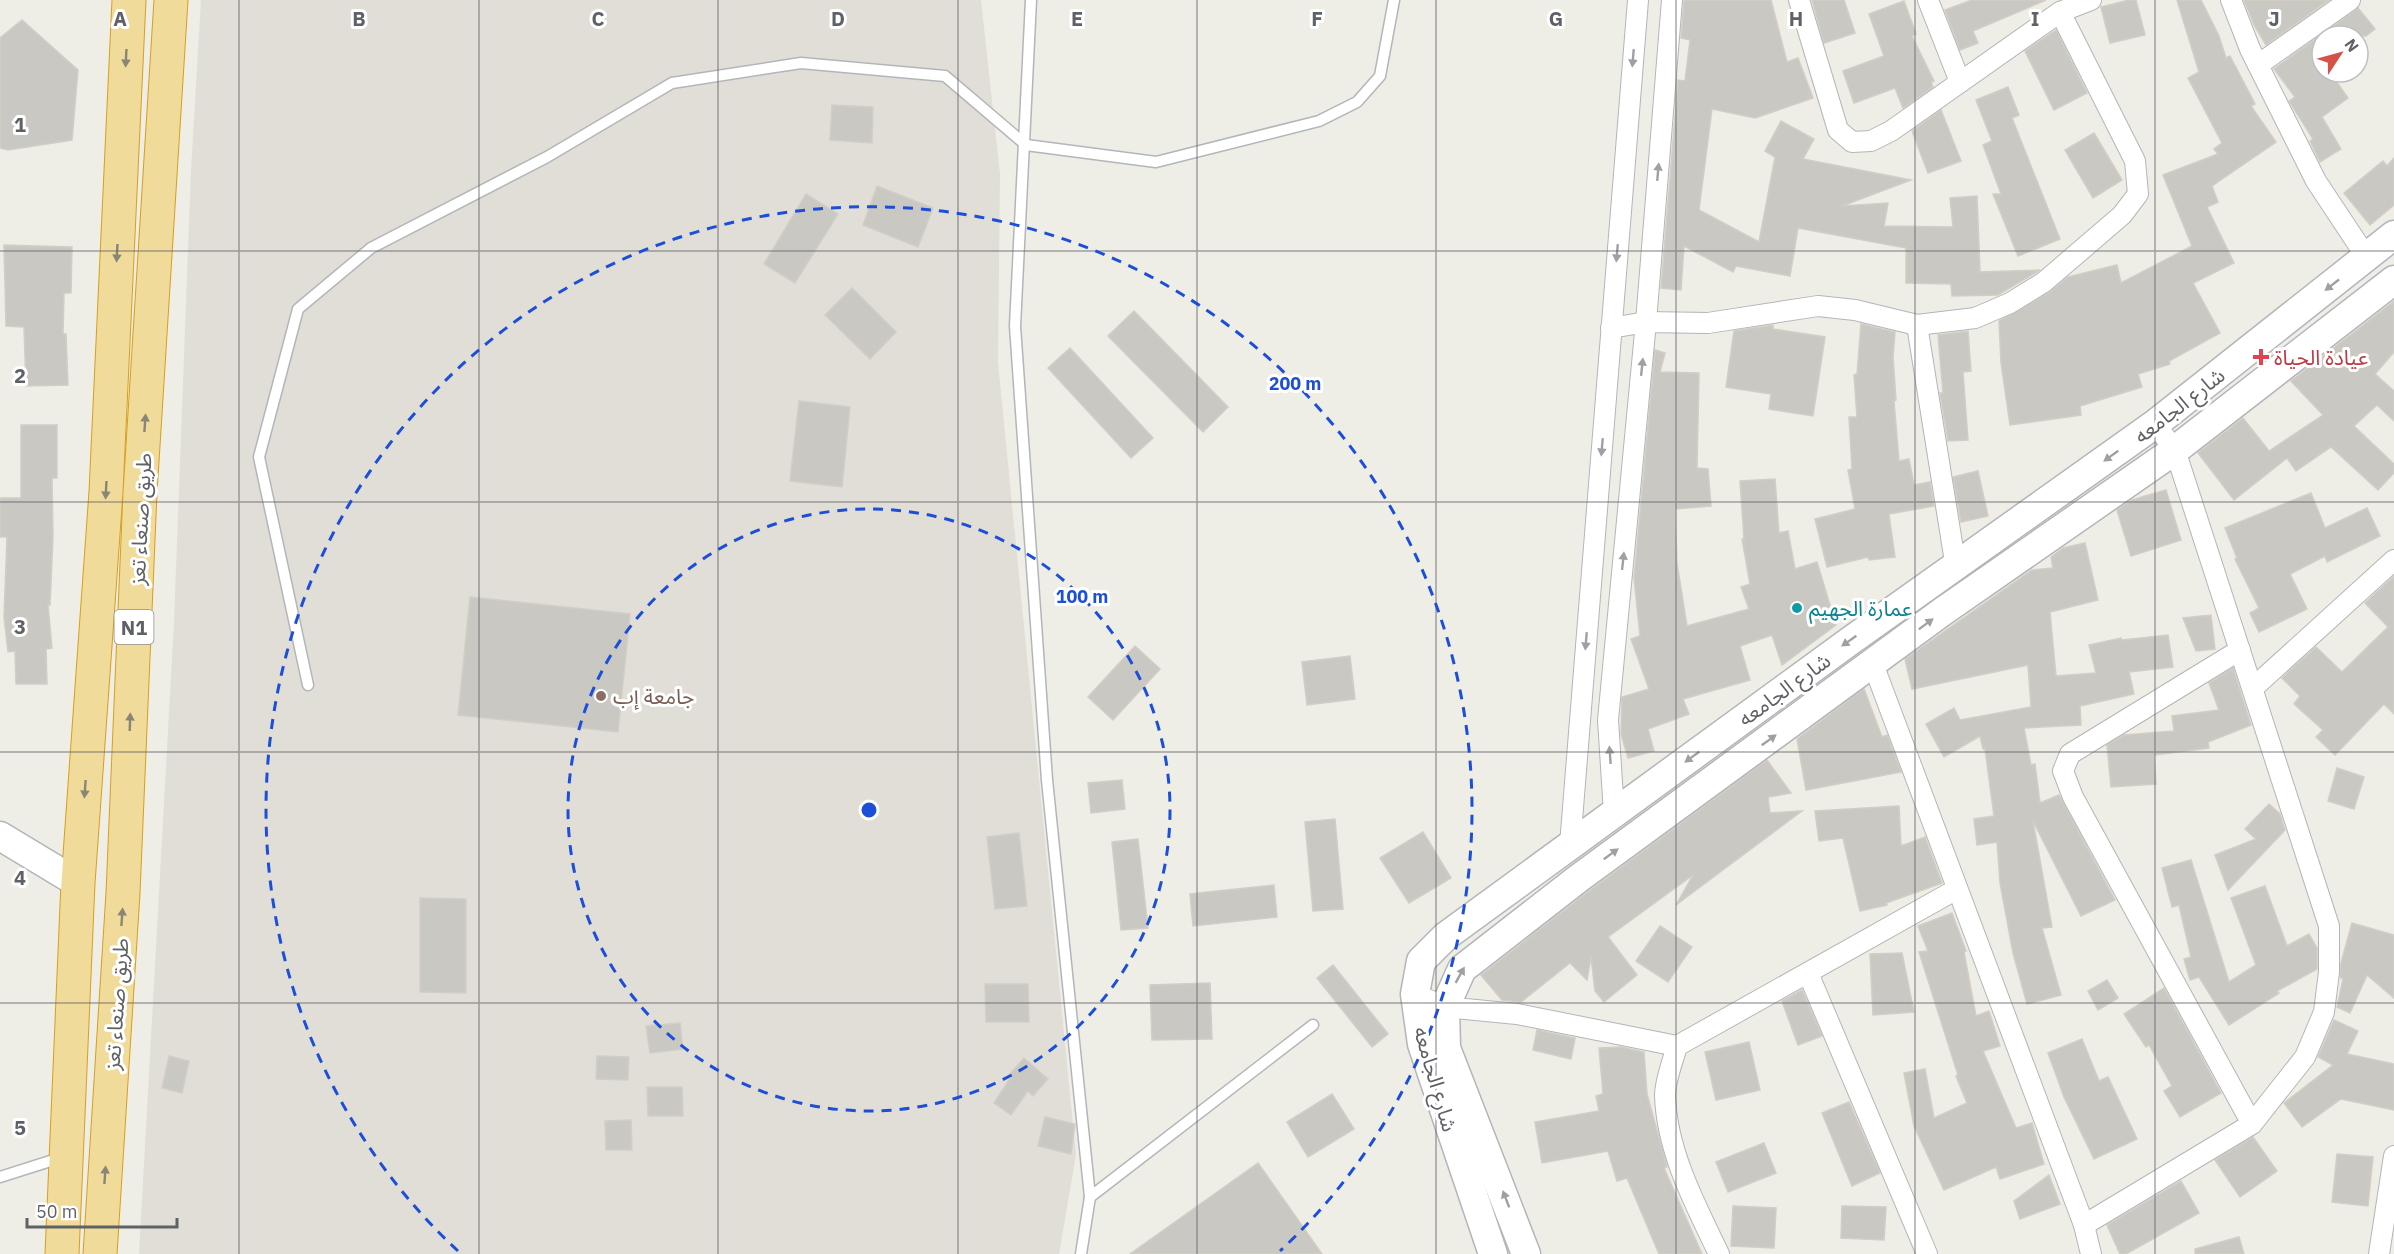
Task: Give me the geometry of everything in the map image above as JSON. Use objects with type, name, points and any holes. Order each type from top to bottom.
[{"type":"highway","name":"طريق صنعاء تعز","points":[[62,1254],[78,883],[106,492],[129,0]]},
{"type":"highway","name":"طريق صنعاء تعز","points":[[100,1254],[123,893],[140,493],[171,0]]},
{"type":"street","points":[[1570,845],[1638,0]]},
{"type":"street","points":[[1614,813],[1608,720],[1646,322],[1672,0]]},
{"type":"street","points":[[1799,0],[1838,130],[1852,142],[1871,141],[1892,131],[2060,12],[2091,0]]},
{"type":"street","points":[[1928,0],[1960,82]]},
{"type":"street","points":[[2230,0],[2258,65],[2316,181],[2367,258]]},
{"type":"street","points":[[2258,65],[2350,0]]},
{"type":"street","points":[[1611,328],[1646,322],[1708,323],[1818,306],[1855,310],[1917,325],[1975,318],[2010,303],[2044,282],[2122,215],[2138,194],[2135,161],[2060,12]]},
{"type":"street","name":"شارع الجامعه","points":[[1493,1254],[1435,1090],[1422,1044],[1415,994],[1421,961],[1446,936],[1570,845],[1850,641],[1956,568],[2155,424],[2394,236]]},
{"type":"street","name":"شارع الجامعه","points":[[1526,1254],[1446,1048],[1445,1007],[1462,969],[1579,878],[1942,612],[2175,450],[2394,280]]},
{"type":"street","points":[[1917,325],[1956,568]]},
{"type":"street","points":[[2084,1225],[2252,1124],[2305,1057],[2324,1012],[2329,972],[2329,926],[2175,450],[2155,424]]},
{"type":"street","points":[[2253,688],[2394,560]]},
{"type":"street","points":[[2240,650],[2070,754],[2063,771],[2073,797],[2252,1124]]},
{"type":"street","points":[[1873,664],[2084,1225],[2091,1254]]},
{"type":"street","points":[[0,836],[78,883]]},
{"type":"street","points":[[1415,994],[1445,1007],[1517,1014],[1677,1046],[1957,889]]},
{"type":"street","points":[[1808,973],[1927,1254]]},
{"type":"street","points":[[1677,1046],[1665,1093],[1669,1126],[1685,1183],[1719,1254]]},
{"type":"street","points":[[2379,1254],[2394,1156]]},
{"type":"lane","points":[[1030,0],[1026,145],[1015,326],[1047,780],[1090,1197],[1081,1254]]},
{"type":"lane","points":[[308,685],[259,457],[298,309],[371,249],[547,157],[672,83],[801,63],[945,76],[1026,145],[1156,162],[1319,121],[1357,102],[1380,75],[1394,0]]},
{"type":"lane","points":[[1090,1197],[1313,1025]]},
{"type":"lane","points":[[0,1177],[66,1156]]},
{"type":"shaded area","name":"جامعة إب","points":[[201,0],[981,0],[1000,174],[998,362],[1076,1155],[1059,1254],[139,1254],[174,622],[191,170]]},
{"type":"building","points":[[1684,0],[1771,0],[1787,62],[1798,58],[1813,98],[1755,118],[1712,109],[1699,210],[1759,242],[1775,157],[1765,151],[1781,121],[1814,139],[1803,159],[1911,180],[1842,206],[1888,203],[1884,226],[1953,227],[1950,198],[1977,196],[1980,271],[1978,272],[2040,270],[1998,295],[1952,296],[1951,284],[1906,283],[1906,248],[1798,228],[1790,276],[1736,266],[1733,272],[1684,246],[1681,290],[1661,288],[1678,80],[1685,81],[1690,40],[1681,38]]},
{"type":"building","points":[[1812,0],[1844,0],[1855,33],[1824,43]]},
{"type":"building","points":[[1972,0],[2046,0],[1973,31],[1978,43],[1960,50],[1945,10]]},
{"type":"building","points":[[2136,0],[2145,35],[2110,43],[2101,7]]},
{"type":"building","points":[[2177,0],[2201,0],[2219,36],[2226,58],[2230,56],[2255,104],[2251,106],[2276,142],[2212,186],[2218,202],[2207,207],[2234,263],[2193,283],[2220,333],[2169,361],[2170,364],[2138,374],[2142,387],[2080,406],[2081,415],[2010,425],[2001,363],[1999,321],[2050,292],[2068,277],[2117,265],[2121,283],[2192,246],[2163,175],[2218,154],[2214,149],[2222,143],[2188,78],[2199,72]]},
{"type":"building","points":[[2244,0],[2329,0],[2266,45],[2254,25]]},
{"type":"building","points":[[1904,1],[1916,34],[1912,36],[1934,81],[1931,82],[1933,87],[1903,108],[1895,88],[1854,103],[1843,71],[1884,56],[1869,14]]},
{"type":"building","points":[[2358,8],[2375,29],[2370,33],[2370,24],[2336,24]]},
{"type":"building","points":[[22,20],[78,70],[72,140],[8,150],[0,148],[0,38]]},
{"type":"building","points":[[2056,30],[2087,93],[2054,110],[2025,51]]},
{"type":"building","points":[[2310,43],[2310,84],[2338,84],[2348,98],[2322,117],[2341,149],[2320,162],[2310,141],[2313,139],[2289,101],[2295,97],[2274,69]]},
{"type":"building","points":[[2008,87],[2019,115],[2012,118],[2060,239],[2018,256],[1993,194],[2001,194],[1983,145],[1992,141],[1976,100]]},
{"type":"building","points":[[832,105],[873,107],[872,143],[830,140]]},
{"type":"building","points":[[1941,110],[1961,161],[1928,173],[1912,131]]},
{"type":"building","points":[[2094,133],[2122,180],[2093,198],[2065,150]]},
{"type":"building","points":[[2394,158],[2394,205],[2370,225],[2344,193],[2383,161],[2387,166]]},
{"type":"building","points":[[877,186],[933,208],[918,247],[863,225]]},
{"type":"building","points":[[806,194],[838,214],[795,283],[764,264]]},
{"type":"building","points":[[4,245],[72,247],[71,293],[64,293],[63,334],[66,334],[68,385],[26,386],[24,327],[6,326]]},
{"type":"building","points":[[852,288],[896,332],[870,359],[825,315]]},
{"type":"building","points":[[2394,301],[2394,352],[2375,374],[2394,391],[2394,421],[2377,405],[2354,426],[2394,464],[2394,473],[2378,490],[2331,447],[2296,471],[2287,458],[2234,500],[2198,453],[2243,418],[2269,451],[2323,415],[2291,381]]},
{"type":"building","points":[[1134,311],[1228,407],[1203,432],[1108,336]]},
{"type":"building","points":[[1861,324],[1895,332],[1893,357],[1896,400],[1894,401],[1899,461],[1909,459],[1914,485],[1930,482],[1934,506],[1889,514],[1895,557],[1869,560],[1868,557],[1827,567],[1815,519],[1855,509],[1848,470],[1852,469],[1849,417],[1857,417],[1854,375],[1857,374]]},
{"type":"building","points":[[1773,325],[1773,329],[1825,337],[1813,416],[1769,409],[1771,394],[1726,387],[1734,331]]},
{"type":"building","points":[[1968,331],[1971,371],[1963,372],[1968,440],[1948,441],[1940,393],[1943,393],[1938,335]]},
{"type":"building","points":[[1070,348],[1153,438],[1131,458],[1048,368]]},
{"type":"building","points":[[1655,350],[1665,353],[1660,372],[1699,373],[1697,468],[1708,469],[1711,506],[1675,509],[1677,563],[1687,626],[1749,609],[1741,587],[1750,584],[1742,539],[1744,539],[1740,481],[1775,479],[1779,533],[1788,531],[1795,569],[1817,562],[1836,625],[1782,665],[1772,635],[1740,646],[1750,680],[1683,699],[1689,714],[1648,729],[1654,751],[1628,758],[1621,734],[1622,697],[1649,689],[1631,639],[1640,636],[1634,578]]},
{"type":"building","points":[[799,401],[850,407],[842,487],[790,481]]},
{"type":"building","points":[[21,425],[57,425],[57,478],[52,478],[53,536],[50,605],[48,605],[52,648],[46,649],[47,684],[16,684],[15,651],[8,652],[4,617],[7,537],[0,537],[0,498],[21,498]]},
{"type":"building","points":[[1978,471],[1988,516],[1961,522],[1953,477]]},
{"type":"building","points":[[2166,490],[2181,540],[2131,556],[2117,510],[2132,500]]},
{"type":"building","points":[[2311,493],[2325,528],[2367,508],[2380,536],[2327,562],[2325,556],[2290,574],[2307,609],[2259,632],[2250,613],[2259,608],[2235,559],[2237,558],[2225,528]]},
{"type":"building","points":[[2085,543],[2098,600],[2050,612],[2056,676],[2096,673],[2089,645],[2121,638],[2122,640],[2168,635],[2173,667],[2129,672],[2134,694],[2080,706],[2081,725],[2024,728],[2031,765],[2035,764],[2040,803],[2059,795],[2115,900],[2081,916],[2033,821],[2052,927],[2042,928],[2061,995],[2027,1004],[2013,953],[2000,883],[1997,842],[1977,845],[1974,819],[1994,816],[1985,749],[1983,749],[1980,736],[1944,757],[1926,724],[1954,708],[1960,720],[2031,707],[2028,665],[1912,689],[1905,659],[2032,570],[2053,568],[2051,557],[2063,548]]},
{"type":"building","points":[[2394,576],[2394,714],[2384,704],[2335,755],[2316,737],[2323,730],[2294,704],[2300,696],[2282,678],[2316,647],[2342,672],[2388,627],[2365,603]]},
{"type":"building","points":[[470,597],[630,614],[618,732],[458,715]]},
{"type":"building","points":[[2211,615],[2215,649],[2196,651],[2183,618]]},
{"type":"building","points":[[1135,646],[1160,669],[1113,720],[1088,697]]},
{"type":"building","points":[[1350,656],[1355,699],[1307,705],[1302,662]]},
{"type":"building","points":[[2233,668],[2251,725],[2208,742],[2209,748],[2154,755],[2156,784],[2111,787],[2107,745],[2124,735],[2174,731],[2172,716],[2219,710],[2209,683]]},
{"type":"building","points":[[1864,689],[1882,737],[1887,735],[1901,772],[1806,790],[1797,739]]},
{"type":"building","points":[[1767,760],[1791,793],[1768,797],[1770,813],[1802,811],[1676,905],[1693,875],[1608,937],[1637,975],[1604,1002],[1595,991],[1591,957],[1587,980],[1570,963],[1521,1002],[1502,1000],[1481,975],[1589,891]]},
{"type":"building","points":[[2337,768],[2364,777],[2354,809],[2328,801]]},
{"type":"building","points":[[1122,780],[1125,809],[1091,813],[1088,783]]},
{"type":"building","points":[[2269,804],[2280,814],[2285,830],[2228,890],[2215,855],[2256,839],[2245,829]]},
{"type":"building","points":[[1899,806],[1901,846],[1925,837],[1942,883],[1886,903],[1887,905],[1860,911],[1843,838],[1819,841],[1815,811]]},
{"type":"building","points":[[1335,819],[1343,909],[1313,911],[1305,822]]},
{"type":"building","points":[[1423,832],[1451,878],[1409,903],[1380,858]]},
{"type":"building","points":[[1019,833],[1027,906],[995,909],[987,837]]},
{"type":"building","points":[[1138,839],[1148,928],[1121,930],[1112,842]]},
{"type":"building","points":[[2191,860],[2229,982],[2256,965],[2231,898],[2265,886],[2287,946],[2309,934],[2317,948],[2317,969],[2277,991],[2279,993],[2229,1025],[2199,977],[2190,980],[2184,959],[2191,957],[2179,905],[2172,907],[2162,868]]},
{"type":"building","points":[[1274,885],[1277,917],[1193,926],[1190,894]]},
{"type":"building","points":[[420,898],[466,899],[466,993],[420,992]]},
{"type":"building","points":[[1952,913],[1966,951],[1964,952],[1976,1016],[1989,1011],[2000,1046],[1983,1051],[2016,1128],[2032,1123],[2044,1164],[2000,1179],[1996,1167],[1944,1190],[1914,1126],[1904,1073],[1925,1069],[1934,1118],[1967,1103],[1956,1076],[1958,1075],[1919,952],[1928,951],[1918,926]]},
{"type":"building","points":[[2352,923],[2394,935],[2394,998],[2367,975],[2350,1013],[2337,1007],[2343,979],[2340,977],[2341,963]]},
{"type":"building","points":[[1660,926],[1692,947],[1668,982],[1636,961]]},
{"type":"building","points":[[1902,953],[1914,1012],[1873,1015],[1870,954]]},
{"type":"building","points":[[1333,965],[1388,1034],[1372,1047],[1317,978]]},
{"type":"building","points":[[2107,980],[2118,998],[2098,1010],[2088,991]]},
{"type":"building","points":[[1210,983],[1212,1039],[1152,1040],[1150,985]]},
{"type":"building","points":[[985,984],[1028,984],[1029,1022],[986,1022]]},
{"type":"building","points":[[2164,988],[2221,1093],[2180,1117],[2164,1091],[2172,1086],[2149,1045],[2146,1047],[2124,1014]]},
{"type":"building","points":[[1802,990],[1822,1036],[1798,1045],[1782,1001]]},
{"type":"building","points":[[2334,1020],[2358,1031],[2347,1054],[2394,1064],[2394,1110],[2341,1099],[2302,1127],[2284,1103],[2333,1065],[2318,1057]]},
{"type":"building","points":[[680,1023],[683,1049],[650,1053],[646,1026]]},
{"type":"building","points":[[1537,1030],[1575,1038],[1571,1059],[1533,1050]]},
{"type":"building","points":[[2082,1039],[2099,1081],[2108,1077],[2137,1139],[2094,1159],[2064,1097],[2048,1053]]},
{"type":"building","points":[[1749,1042],[1760,1090],[1716,1100],[1705,1052]]},
{"type":"building","points":[[1621,1047],[1644,1052],[1647,1094],[1667,1167],[1664,1168],[1702,1254],[1659,1254],[1627,1178],[1617,1181],[1608,1151],[1542,1163],[1535,1122],[1599,1111],[1596,1096],[1603,1094],[1599,1048]]},
{"type":"building","points":[[169,1056],[189,1061],[182,1093],[162,1088]]},
{"type":"building","points":[[597,1056],[629,1057],[628,1080],[596,1079]]},
{"type":"building","points":[[1024,1058],[1048,1079],[1033,1096],[1028,1091],[1011,1115],[994,1103],[1011,1077],[1009,1075]]},
{"type":"building","points":[[647,1087],[682,1087],[683,1116],[648,1116]]},
{"type":"building","points":[[1332,1094],[1354,1129],[1308,1157],[1287,1122]]},
{"type":"building","points":[[1849,1102],[1880,1173],[1852,1186],[1822,1113]]},
{"type":"building","points":[[1045,1117],[1075,1124],[1071,1154],[1038,1146]]},
{"type":"building","points":[[631,1120],[632,1150],[606,1150],[605,1121]]},
{"type":"building","points":[[2253,1137],[2277,1171],[2240,1197],[2215,1160]]},
{"type":"building","points":[[1764,1143],[1776,1173],[1728,1192],[1716,1162]]},
{"type":"building","points":[[2337,1154],[2373,1157],[2368,1206],[2332,1202]]},
{"type":"building","points":[[1258,1163],[1322,1254],[1130,1254]]},
{"type":"building","points":[[2049,1175],[2060,1204],[2020,1219],[2014,1201]]},
{"type":"building","points":[[2181,1181],[2199,1213],[2126,1254],[2120,1254],[2107,1225]]},
{"type":"building","points":[[1733,1206],[1776,1208],[1774,1248],[1731,1246]]},
{"type":"building","points":[[1842,1206],[1886,1207],[1884,1240],[1841,1238]]},
{"type":"building","points":[[2239,1237],[2244,1254],[2195,1254],[2195,1249]]},
{"type":"place","name":"عيادة الحياة","points":[[2261,357]]},
{"type":"place","name":"عمارة الجهيم","points":[[1797,608]]},
{"type":"place","name":"جامعة إب","points":[[601,696]]}]
